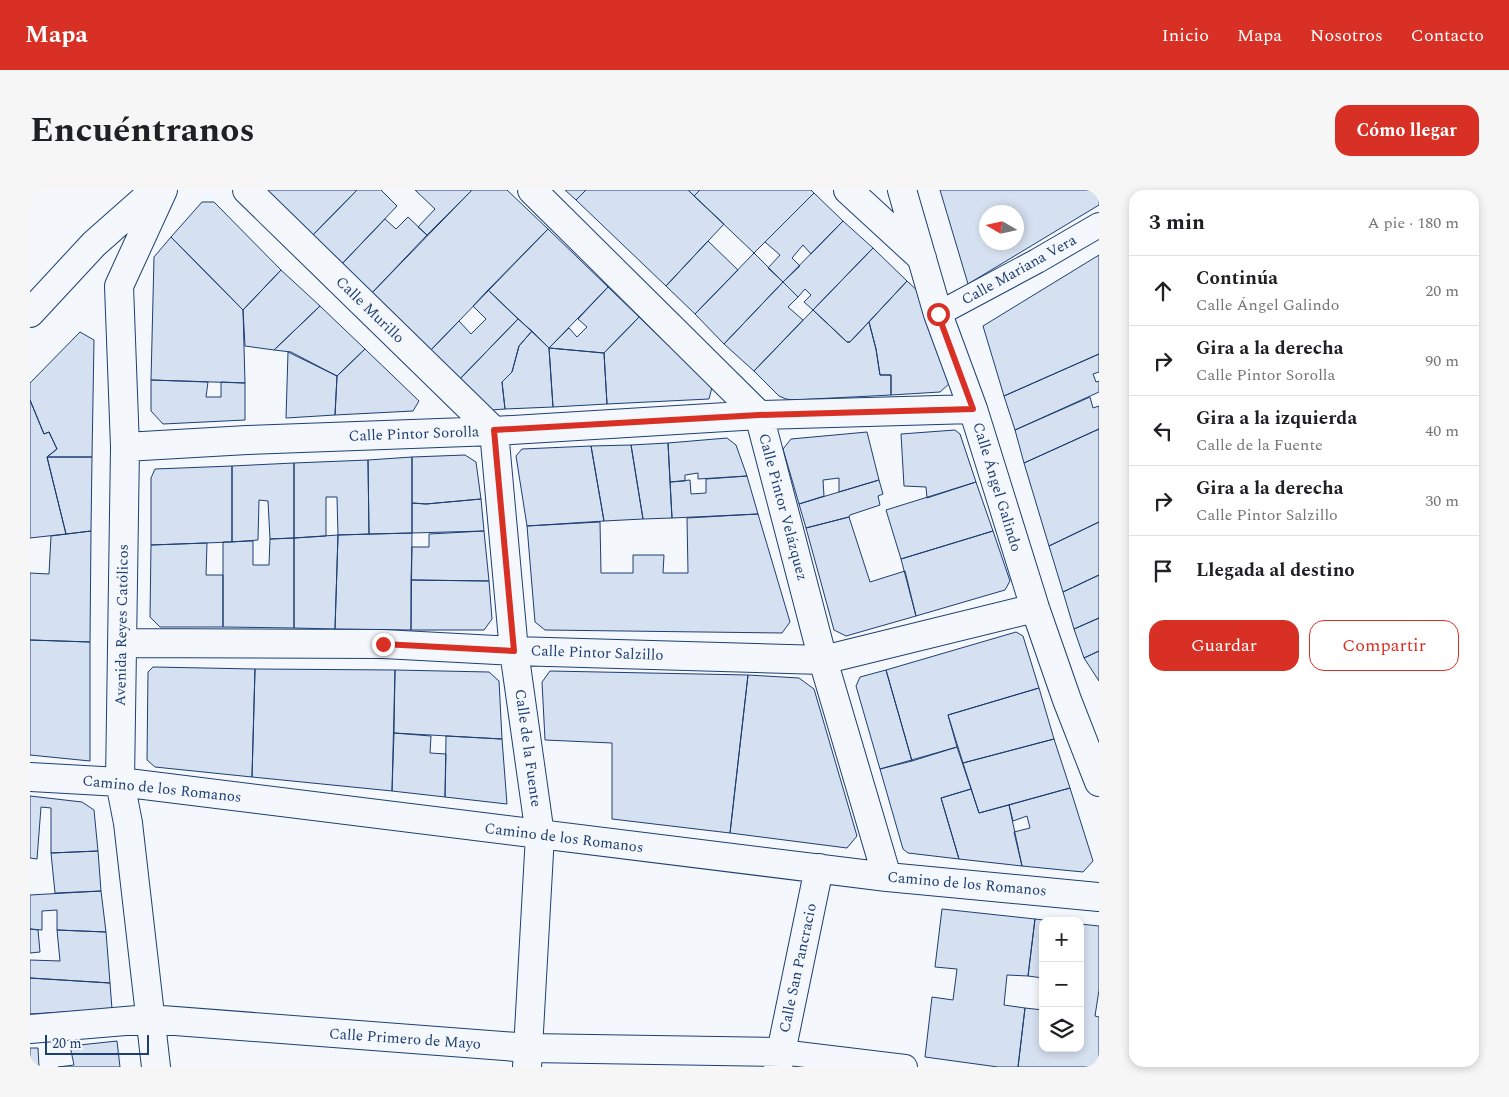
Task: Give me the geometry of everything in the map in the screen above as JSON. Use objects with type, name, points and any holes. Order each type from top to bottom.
[{"type":"street","points":[[30,313],[94,244],[155,190]]},
{"type":"street","name":"Avenida Reyes Católicos","points":[[156,1067],[128,823],[120,782],[125,448],[119,286],[163,190]]},
{"type":"street","name":"Calle Murillo","points":[[247,190],[494,430]]},
{"type":"street","name":"Calle Pintor Velázquez","points":[[532,190],[759,415],[823,660],[887,877]]},
{"type":"street","points":[[848,190],[922,258]]},
{"type":"street","name":"Calle Ángel Galindo","points":[[902,190],[938,314],[973,409],[1035,608],[1067,700],[1099,782]]},
{"type":"street","name":"Calle Mariana Vera","points":[[938,314],[1037,261],[1099,225]]},
{"type":"street","name":"Calle Pintor Sorolla","points":[[125,448],[759,415],[973,409]]},
{"type":"street","name":"Calle de la Fuente","points":[[494,430],[514,651],[540,835],[528,1058]]},
{"type":"street","name":"Calle Pintor Salzillo","points":[[122,643],[383,644],[514,651],[823,660],[1035,608]]},
{"type":"street","name":"Camino de los Romanos","points":[[30,778],[120,782],[887,877],[1099,897]]},
{"type":"street","name":"Calle San Pancracio","points":[[780,1059],[819,868]]},
{"type":"street","name":"Calle Primero de Mayo","points":[[30,1029],[149,1019],[528,1058],[780,1059]]},
{"type":"street","points":[[780,1059],[905,1067]]},
{"type":"building","points":[[259,190],[357,190],[309,239]]},
{"type":"building","points":[[357,190],[381,190],[397,206],[339,267],[309,239]]},
{"type":"building","points":[[415,190],[472,190],[427,235],[418,227],[435,209]]},
{"type":"building","points":[[472,190],[507,190],[548,229],[428,353],[369,296]]},
{"type":"building","points":[[565,190],[586,190],[576,200]]},
{"type":"building","points":[[586,190],[688,190],[724,224],[666,286],[576,200]]},
{"type":"building","points":[[688,190],[700,190],[694,196]]},
{"type":"building","points":[[700,190],[811,190],[814,193],[754,253],[694,196]]},
{"type":"building","points":[[940,190],[1099,190],[1099,205],[968,284]]},
{"type":"building","points":[[814,193],[843,221],[811,254],[803,245],[792,258],[800,266],[783,282],[768,268],[780,255],[765,242]]},
{"type":"building","points":[[202,202],[214,202],[281,270],[243,310],[171,237]]},
{"type":"building","points":[[408,217],[427,235],[369,296],[339,267],[385,219],[396,229]]},
{"type":"building","points":[[843,221],[873,248],[813,310],[804,302],[811,295],[805,289],[798,297],[783,282]]},
{"type":"building","points":[[548,229],[608,287],[549,348],[488,290]]},
{"type":"building","points":[[171,237],[243,310],[245,383],[151,380],[154,257]]},
{"type":"building","points":[[708,241],[738,270],[695,314],[666,286]]},
{"type":"building","points":[[873,248],[907,281],[850,342],[847,342],[813,310]]},
{"type":"building","points":[[754,253],[783,282],[724,344],[695,314]]},
{"type":"building","points":[[1099,255],[1099,354],[1004,396],[983,326]]},
{"type":"building","points":[[281,270],[320,306],[274,350],[245,346],[243,310]]},
{"type":"building","points":[[907,281],[921,294],[950,383],[940,392],[891,395],[891,375],[880,375],[869,322]]},
{"type":"building","points":[[783,282],[798,297],[788,307],[803,320],[754,371],[724,344]]},
{"type":"building","points":[[608,287],[639,317],[604,353],[549,348],[569,328],[577,337],[587,327],[578,319]]},
{"type":"building","points":[[488,290],[518,319],[457,382],[428,353],[459,321],[471,334],[486,319],[473,306]]},
{"type":"building","points":[[320,306],[365,349],[337,376],[291,352],[274,350]]},
{"type":"building","points":[[813,310],[847,342],[850,342],[869,322],[880,375],[891,375],[891,395],[786,399],[779,396],[754,371]]},
{"type":"building","points":[[639,317],[712,387],[709,399],[607,404],[604,353]]},
{"type":"building","points":[[518,319],[532,331],[519,346],[512,372],[502,382],[505,409],[491,410],[457,382]]},
{"type":"building","points":[[532,331],[549,348],[553,407],[505,409],[502,382],[512,372],[519,346]]},
{"type":"building","points":[[80,332],[94,340],[92,457],[47,457],[57,449],[49,432],[44,434],[30,400],[30,383]]},
{"type":"building","points":[[549,348],[604,353],[607,404],[553,407]]},
{"type":"building","points":[[365,349],[419,401],[413,411],[335,415],[337,376]]},
{"type":"building","points":[[288,352],[337,376],[335,415],[286,418]]},
{"type":"building","points":[[1099,354],[1099,372],[1093,374],[1096,382],[1099,381],[1099,392],[1015,430],[1004,396]]},
{"type":"building","points":[[151,380],[208,382],[206,397],[221,397],[221,382],[245,383],[245,420],[163,424],[151,411]]},
{"type":"building","points":[[1090,397],[1093,408],[1099,406],[1099,429],[1024,463],[1015,430]]},
{"type":"building","points":[[30,400],[44,434],[49,432],[57,449],[47,457],[66,534],[30,538]]},
{"type":"building","points":[[1099,429],[1099,522],[1049,546],[1024,463]]},
{"type":"building","points":[[955,430],[960,434],[976,482],[927,498],[926,487],[904,486],[901,434]]},
{"type":"building","points":[[867,432],[879,480],[839,492],[839,478],[823,480],[824,496],[799,504],[783,449],[791,439]]},
{"type":"building","points":[[727,438],[736,445],[747,476],[698,479],[698,473],[685,475],[685,481],[670,482],[668,443]]},
{"type":"building","points":[[668,443],[672,518],[643,519],[631,445]]},
{"type":"building","points":[[631,445],[643,519],[604,521],[591,446]]},
{"type":"building","points":[[591,446],[604,521],[527,526],[516,456],[522,449]]},
{"type":"building","points":[[465,455],[476,462],[481,499],[426,504],[412,503],[412,457]]},
{"type":"building","points":[[47,457],[92,457],[91,531],[66,534]]},
{"type":"building","points":[[412,457],[412,533],[369,534],[368,460]]},
{"type":"building","points":[[368,460],[369,534],[338,535],[337,497],[326,497],[326,536],[294,538],[294,463]]},
{"type":"building","points":[[294,463],[294,538],[270,539],[268,501],[259,500],[258,540],[232,542],[232,466]]},
{"type":"building","points":[[232,466],[232,542],[151,545],[151,478],[155,469]]},
{"type":"building","points":[[747,476],[758,514],[672,518],[670,482],[690,480],[691,494],[706,493],[706,479]]},
{"type":"building","points":[[879,480],[883,494],[878,496],[880,505],[850,515],[849,517],[806,528],[799,504]]},
{"type":"building","points":[[976,482],[993,531],[901,559],[886,510]]},
{"type":"building","points":[[481,499],[484,531],[412,533],[412,503],[426,504]]},
{"type":"building","points":[[758,514],[790,622],[782,633],[545,630],[535,622],[527,526],[600,522],[601,573],[633,573],[633,555],[664,555],[663,573],[688,573],[687,518]]},
{"type":"building","points":[[849,517],[870,582],[905,571],[916,616],[846,636],[834,630],[806,528]]},
{"type":"building","points":[[1099,522],[1099,575],[1063,592],[1049,546]]},
{"type":"building","points":[[91,531],[90,642],[30,640],[30,573],[49,574],[51,536]]},
{"type":"building","points":[[484,531],[489,581],[411,580],[412,547],[429,547],[429,534]]},
{"type":"building","points":[[993,531],[1010,581],[1005,590],[916,616],[901,559]]},
{"type":"building","points":[[412,533],[411,630],[335,629],[338,535]]},
{"type":"building","points":[[338,535],[335,629],[294,628],[294,538]]},
{"type":"building","points":[[294,538],[294,628],[223,627],[223,542],[253,541],[253,565],[269,565],[270,539]]},
{"type":"building","points":[[207,543],[206,575],[223,575],[223,627],[160,627],[150,617],[151,545]]},
{"type":"building","points":[[1099,575],[1099,618],[1074,629],[1063,592]]},
{"type":"building","points":[[411,580],[489,581],[492,619],[484,630],[411,630]]},
{"type":"building","points":[[1099,618],[1099,651],[1084,658],[1074,629]]},
{"type":"building","points":[[1016,632],[1023,636],[1039,688],[948,715],[957,747],[912,761],[886,670]]},
{"type":"building","points":[[30,640],[90,642],[90,761],[30,755]]},
{"type":"building","points":[[1099,651],[1099,681],[1084,658]]},
{"type":"building","points":[[153,667],[255,669],[252,777],[155,767],[147,760],[148,672]]},
{"type":"building","points":[[255,669],[395,670],[392,791],[252,777]]},
{"type":"building","points":[[395,670],[489,672],[499,681],[502,739],[394,733]]},
{"type":"building","points":[[886,670],[912,761],[880,769],[856,686],[860,677]]},
{"type":"building","points":[[550,671],[748,675],[730,833],[612,819],[612,743],[545,740],[542,682]]},
{"type":"building","points":[[748,675],[799,678],[814,689],[857,836],[847,848],[730,833]]},
{"type":"building","points":[[1039,688],[1054,739],[963,763],[948,715]]},
{"type":"building","points":[[394,733],[431,736],[430,753],[446,754],[445,797],[392,791]]},
{"type":"building","points":[[446,736],[502,739],[507,804],[445,797]]},
{"type":"building","points":[[1054,739],[1070,788],[979,813],[963,763]]},
{"type":"building","points":[[957,747],[971,789],[941,798],[959,859],[908,853],[903,849],[880,769]]},
{"type":"building","points":[[1070,788],[1093,861],[1083,872],[1022,866],[1014,832],[1030,828],[1027,816],[1013,821],[1009,805]]},
{"type":"building","points":[[971,789],[979,813],[1009,805],[1022,866],[959,859],[941,798]]},
{"type":"building","points":[[30,796],[82,802],[94,810],[98,851],[51,853],[51,808],[41,807],[37,859],[30,858]]},
{"type":"building","points":[[98,851],[101,891],[55,893],[51,853]]},
{"type":"building","points":[[101,891],[106,932],[57,930],[57,910],[42,911],[42,930],[30,929],[30,895]]},
{"type":"building","points":[[942,909],[1035,919],[1028,976],[1007,975],[1004,1005],[1025,1008],[1018,1067],[998,1067],[925,1057],[932,997],[953,1000],[957,969],[935,967]]},
{"type":"building","points":[[1035,919],[1039,919],[1039,977],[1028,976]]},
{"type":"building","points":[[1084,924],[1099,926],[1099,990],[1095,1016],[1099,1017],[1099,1067],[1018,1067],[1025,1008],[1039,1010],[1039,1052],[1084,1052]]},
{"type":"building","points":[[30,929],[38,930],[40,952],[30,953]]},
{"type":"building","points":[[57,930],[106,932],[110,983],[30,978],[30,960],[60,961]]},
{"type":"building","points":[[30,978],[110,983],[112,1009],[30,1014]]},
{"type":"building","points":[[117,1041],[120,1067],[58,1067],[74,1065],[70,1046]]},
{"type":"building","points":[[30,1048],[38,1048],[39,1067],[30,1067]]},
{"type":"route","points":[[383,644],[514,651],[494,430],[759,415],[973,409],[938,314]]}]
